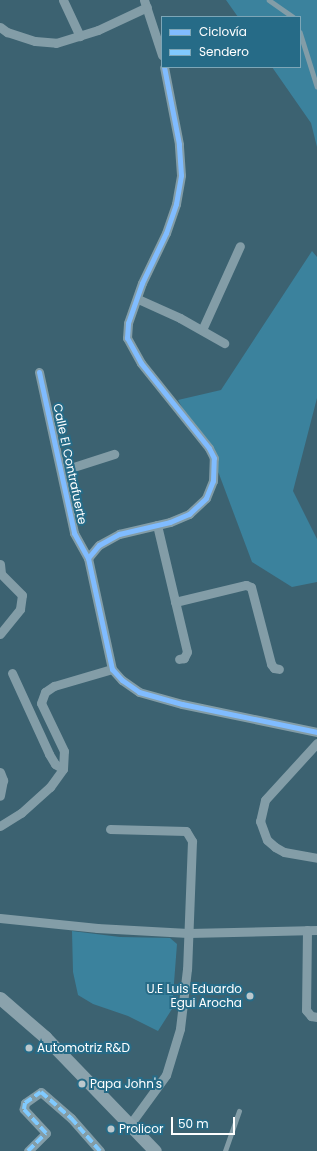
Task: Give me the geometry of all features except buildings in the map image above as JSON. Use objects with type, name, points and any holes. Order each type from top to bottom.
[{"type":"street","points":[[63,0],[80,36]]},
{"type":"street","points":[[0,27],[7,32],[35,41],[56,43],[80,36],[145,4],[161,52]]},
{"type":"street","points":[[88,558],[109,539],[189,514],[206,498],[214,481],[214,458],[209,448],[131,349],[127,338],[128,323],[166,233],[176,204],[181,175],[179,144],[164,68]]},
{"type":"street","points":[[202,330],[240,246]]},
{"type":"street","points":[[138,299],[202,330],[224,343]]},
{"type":"street","name":"Calle El Contrafuerte","points":[[40,372],[74,533],[88,558],[112,668]]},
{"type":"street","points":[[61,471],[114,454]]},
{"type":"street","points":[[157,525],[187,652],[184,658],[179,659]]},
{"type":"street","points":[[0,564],[0,575],[22,595],[20,609],[0,634]]},
{"type":"street","points":[[175,602],[246,585],[251,587],[271,664],[274,668],[279,670]]},
{"type":"street","points":[[0,826],[21,813],[50,788],[63,769],[64,751],[41,703],[45,692],[54,686],[112,668],[122,680],[139,692],[182,704],[317,732]]},
{"type":"street","points":[[12,673],[48,754],[55,764],[63,769]]},
{"type":"street","points":[[317,743],[265,800],[260,821],[267,840],[284,852],[317,858]]},
{"type":"street","points":[[0,772],[4,780],[0,796]]},
{"type":"street","points":[[110,829],[186,831],[192,841],[188,933],[180,1029],[166,1075],[129,1126]]},
{"type":"street","points":[[0,918],[97,928],[188,933],[317,930]]},
{"type":"street","points":[[307,930],[306,1010],[317,1017]]},
{"type":"street","points":[[0,998],[45,1037],[129,1126],[155,1151]]},
{"type":"street","points":[[28,1151],[46,1132],[24,1109],[25,1103],[41,1092],[71,1118],[100,1151]]},
{"type":"lane","points":[[269,0],[292,16]]},
{"type":"lane","points":[[301,35],[317,86]]},
{"type":"lane","points":[[225,1151],[239,1111]]},
{"type":"shaded area","points":[[226,0],[317,0],[317,147],[311,123],[273,68],[301,68],[301,16],[237,16]]},
{"type":"shaded area","points":[[312,251],[317,257],[317,398],[293,491],[317,539],[317,582],[292,587],[252,562],[219,474],[178,400],[221,390]]},
{"type":"shaded area","points":[[72,931],[120,937],[170,938],[177,944],[172,1009],[158,1031],[128,1016],[93,1004],[78,995],[73,972]]},
{"type":"marked path","points":[[28,1151],[46,1133],[24,1109],[25,1103],[41,1092],[71,1118],[100,1151]]},
{"type":"cycle path","points":[[88,558],[99,545],[119,534],[170,522],[189,514],[206,498],[213,481],[214,458],[209,448],[141,363],[127,338],[128,323],[142,283],[166,233],[176,204],[181,175],[179,144],[164,68]]},
{"type":"cycle path","points":[[39,372],[74,533],[88,558],[112,669],[122,680],[139,692],[182,704],[317,732]]},
{"type":"place","name":"U.E Luis Eduardo Egui Arocha","points":[[250,996]]},
{"type":"place","name":"Automotriz R&D","points":[[29,1048]]},
{"type":"place","name":"Papa John's","points":[[82,1084]]},
{"type":"place","name":"Prolicor","points":[[111,1129]]}]
